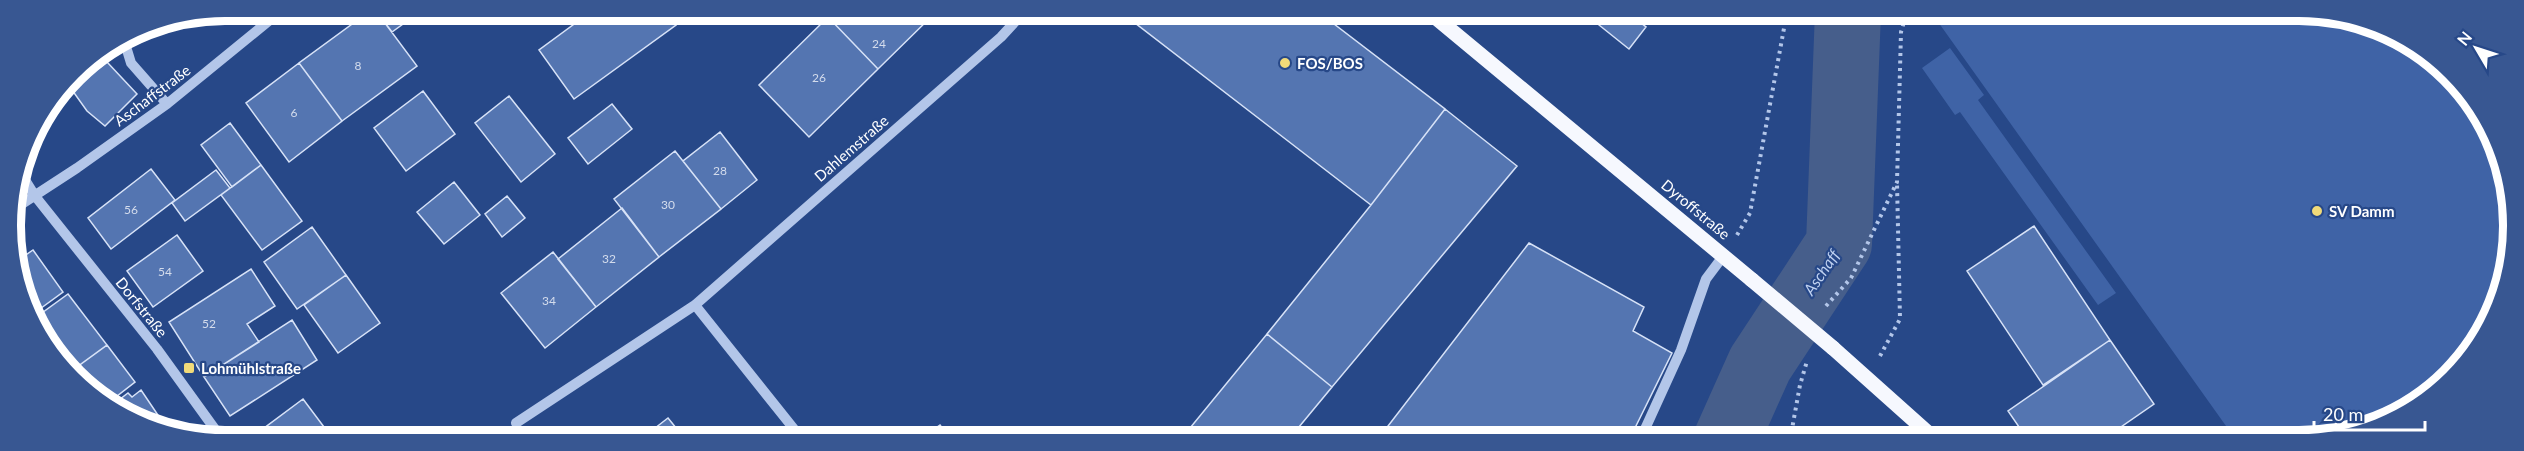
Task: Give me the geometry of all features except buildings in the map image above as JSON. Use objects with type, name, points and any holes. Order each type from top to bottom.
[{"type":"main road","name":"Dyroffstraße","points":[[1441,21],[1724,255],[1925,430]]},
{"type":"street","name":"Aschaffstraße","points":[[35,196],[167,104],[268,21]]},
{"type":"street","name":"Dahlemstraße","points":[[516,423],[694,305],[1001,37],[1016,21]]},
{"type":"street","points":[[126,47],[131,63],[167,104]]},
{"type":"street","name":"Dorfstraße","points":[[26,182],[157,350],[215,429]]},
{"type":"street","points":[[22,204],[35,196]]},
{"type":"street","points":[[1645,430],[1681,350],[1706,279],[1724,255]]},
{"type":"street","points":[[694,305],[795,430]]},
{"type":"path","points":[[1724,255],[1750,213],[1785,21]]},
{"type":"path","points":[[1868,378],[1900,319],[1897,182],[1901,32],[1904,21]]},
{"type":"path","points":[[1824,309],[1851,278],[1897,182]]},
{"type":"path","points":[[1792,430],[1800,385],[1810,352]]},
{"type":"path","points":[[483,430],[516,423]]},
{"type":"shaded area","name":"SV Damm","points":[[1937,21],[2298,21],[2325,23],[2364,32],[2401,48],[2423,63],[2452,91],[2476,123],[2482,135],[2499,186],[2503,212],[2503,239],[2496,278],[2487,304],[2461,350],[2423,388],[2401,403],[2364,419],[2312,430],[2229,430]]},
{"type":"shaded area","points":[[1950,48],[1984,95],[1978,100],[2116,293],[2098,305],[1960,112],[1955,115],[1922,68]]},
{"type":"waterway","name":"Aschaff","points":[[1730,430],[1760,364],[1839,244],[1848,21]]},
{"type":"place","name":"FOS/BOS","points":[[1285,63]]},
{"type":"place","name":"SV Damm","points":[[2317,211]]},
{"type":"place","name":"Lohmühlstraße","points":[[189,368]]}]
